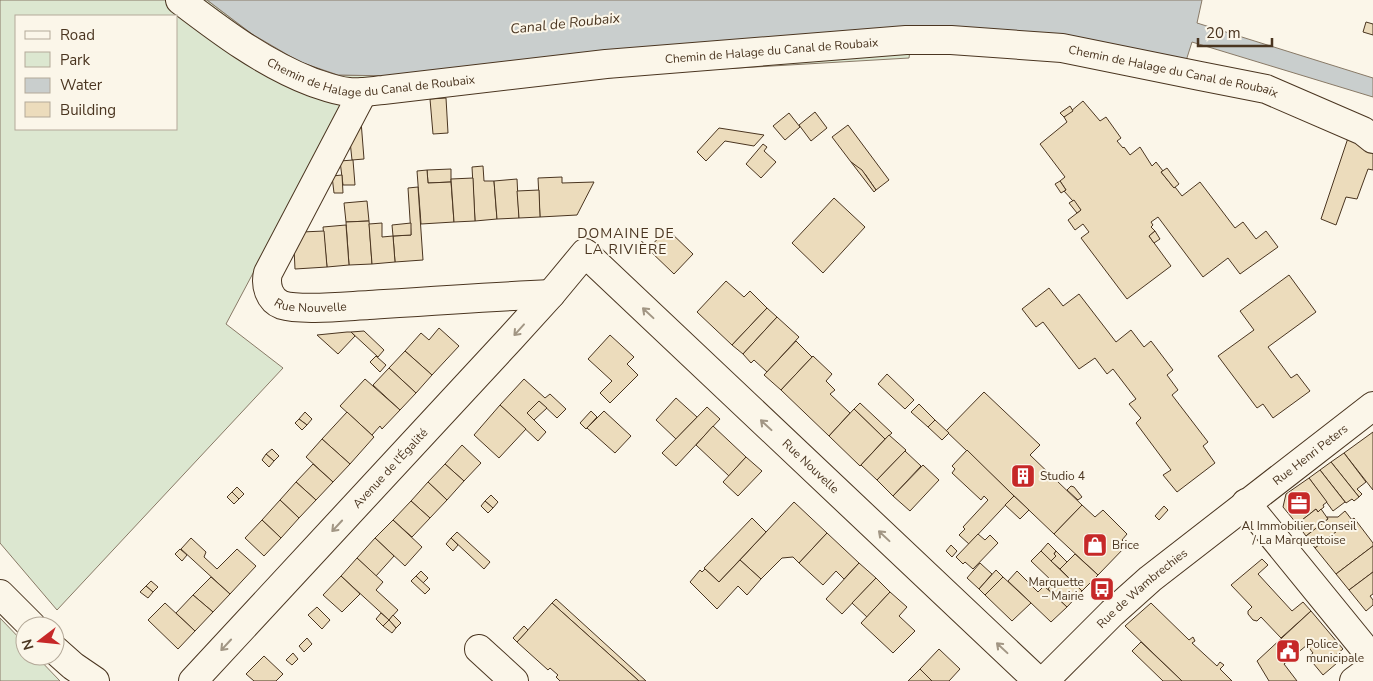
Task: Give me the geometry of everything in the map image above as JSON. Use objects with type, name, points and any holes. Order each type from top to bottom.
[{"type":"street","name":"Chemin de Halage du Canal de Roubaix","points":[[180,0],[242,45],[290,73],[327,88],[348,92],[363,92],[615,63],[906,40],[951,40],[1053,48],[1266,89],[1362,132],[1373,139]]},
{"type":"street","name":"Rue Nouvelle","points":[[363,92],[268,273],[266,283],[269,293],[275,301],[286,306],[325,307],[551,294]]},
{"type":"street","name":"Rue Nouvelle","points":[[585,253],[1038,681]]},
{"type":"street","name":"Avenue de l'Égalité","points":[[198,679],[551,294],[585,253]]},
{"type":"street","name":"Rue Henri Peters","points":[[1246,503],[1373,406]]},
{"type":"street","points":[[1246,503],[1373,659]]},
{"type":"street","name":"Rue de Wambrechies","points":[[1044,681],[1150,578],[1246,503]]},
{"type":"street","points":[[0,594],[22,616]]},
{"type":"street","points":[[479,649],[514,681]]},
{"type":"street","points":[[65,659],[94,681]]},
{"type":"street","points":[[1354,681],[1373,667]]},
{"type":"green space","points":[[0,0],[207,0],[252,34],[300,62],[338,75],[393,76],[913,29],[909,58],[670,72],[344,102],[226,324],[283,368],[57,610],[0,543]]},
{"type":"green space","points":[[0,618],[15,634],[15,666],[46,666],[60,681],[0,681]]},
{"type":"water","name":"Canal de Roubaix","points":[[207,0],[1202,0],[1197,23],[1373,78],[1373,97],[1192,42],[1185,64],[1059,40],[393,76],[338,75],[300,62],[252,34]]},
{"type":"building","points":[[1366,22],[1373,24],[1373,35],[1363,32]]},
{"type":"building","points":[[446,98],[448,133],[433,134],[430,99]]},
{"type":"building","points":[[1083,101],[1100,121],[1106,117],[1121,138],[1117,141],[1130,155],[1140,147],[1152,166],[1156,162],[1163,171],[1161,172],[1182,196],[1200,182],[1235,228],[1243,222],[1256,239],[1266,231],[1278,247],[1240,274],[1228,258],[1203,277],[1158,217],[1151,222],[1153,225],[1151,227],[1155,231],[1149,236],[1171,266],[1127,299],[1081,238],[1089,232],[1083,224],[1075,230],[1068,220],[1081,210],[1064,191],[1066,190],[1060,181],[1065,177],[1040,144],[1067,122],[1064,117]]},
{"type":"building","points":[[1070,106],[1073,111],[1064,117],[1060,113]]},
{"type":"building","points":[[815,112],[827,128],[811,141],[799,125]]},
{"type":"building","points":[[789,113],[800,127],[785,140],[773,126]]},
{"type":"building","points":[[361,121],[364,159],[352,160],[350,141]]},
{"type":"building","points":[[848,125],[889,180],[876,190],[865,174],[851,162],[832,137]]},
{"type":"building","points":[[719,128],[764,135],[754,146],[725,141],[706,161],[697,152]]},
{"type":"building","points":[[1349,135],[1373,143],[1373,170],[1368,169],[1357,199],[1346,197],[1336,225],[1321,219]]},
{"type":"building","points":[[763,144],[767,147],[764,151],[776,162],[761,178],[746,164]]},
{"type":"building","points":[[353,160],[355,185],[343,185],[340,161]]},
{"type":"building","points":[[851,162],[862,170],[876,190],[874,192]]},
{"type":"building","points":[[483,166],[484,181],[494,181],[497,219],[475,221],[472,167]]},
{"type":"building","points":[[1167,168],[1179,184],[1174,188],[1161,172]]},
{"type":"building","points":[[451,169],[451,182],[428,183],[427,170]]},
{"type":"building","points":[[427,170],[428,183],[451,182],[454,222],[421,224],[417,171]]},
{"type":"building","points":[[342,175],[343,193],[334,193],[332,176]]},
{"type":"building","points":[[562,177],[562,183],[594,182],[577,215],[540,217],[538,178]]},
{"type":"building","points":[[473,178],[475,221],[454,222],[451,179]]},
{"type":"building","points":[[517,179],[519,218],[497,219],[494,181]]},
{"type":"building","points":[[1060,181],[1066,190],[1061,193],[1055,184]]},
{"type":"building","points":[[418,187],[423,260],[395,262],[393,236],[411,235],[408,188]]},
{"type":"building","points":[[539,190],[540,217],[519,218],[517,191]]},
{"type":"building","points":[[834,198],[865,227],[823,273],[792,243]]},
{"type":"building","points":[[1074,200],[1081,210],[1077,213],[1069,203]]},
{"type":"building","points":[[367,201],[369,221],[346,222],[344,203]]},
{"type":"building","points":[[369,221],[372,264],[349,265],[346,222]]},
{"type":"building","points":[[382,223],[382,237],[393,236],[395,262],[372,264],[369,224]]},
{"type":"building","points":[[411,223],[411,235],[393,236],[392,225]]},
{"type":"building","points":[[346,225],[349,265],[327,267],[323,227]]},
{"type":"building","points":[[667,229],[693,254],[674,274],[648,249]]},
{"type":"building","points":[[324,231],[327,267],[295,269],[294,248],[302,232]]},
{"type":"building","points":[[1155,231],[1160,239],[1154,243],[1149,236]]},
{"type":"building","points":[[1289,275],[1316,312],[1268,347],[1291,378],[1297,374],[1310,391],[1273,418],[1263,404],[1257,408],[1218,356],[1254,330],[1240,311]]},
{"type":"building","points":[[726,281],[744,297],[750,291],[767,308],[732,345],[697,312]]},
{"type":"building","points":[[1049,288],[1063,306],[1079,294],[1116,342],[1131,330],[1144,347],[1151,341],[1173,370],[1167,375],[1178,390],[1172,395],[1208,442],[1203,446],[1215,463],[1177,492],[1163,475],[1171,470],[1136,423],[1141,418],[1129,404],[1136,399],[1113,369],[1107,374],[1095,358],[1079,369],[1043,322],[1036,327],[1022,309]]},
{"type":"building","points":[[767,308],[777,317],[743,354],[732,345]]},
{"type":"building","points":[[777,317],[799,337],[767,372],[754,360],[751,363],[743,354]]},
{"type":"building","points":[[439,328],[459,346],[432,375],[405,351],[421,333],[429,340]]},
{"type":"building","points":[[364,331],[384,350],[378,357],[351,332]]},
{"type":"building","points":[[351,332],[355,336],[338,354],[317,335]]},
{"type":"building","points":[[610,335],[634,357],[627,364],[638,375],[610,403],[600,393],[612,381],[588,359]]},
{"type":"building","points":[[796,341],[812,357],[781,390],[764,375]]},
{"type":"building","points":[[405,351],[432,375],[416,393],[389,368]]},
{"type":"building","points":[[376,356],[386,365],[380,372],[370,362]]},
{"type":"building","points":[[813,356],[832,374],[826,381],[835,390],[830,394],[850,413],[829,436],[781,390]]},
{"type":"building","points":[[389,368],[416,393],[400,410],[373,385]]},
{"type":"building","points":[[887,374],[914,400],[905,409],[878,384]]},
{"type":"building","points":[[365,379],[400,410],[382,429],[380,426],[372,435],[340,406]]},
{"type":"building","points":[[524,379],[545,398],[550,394],[566,409],[557,418],[539,401],[527,413],[546,432],[538,441],[500,405]]},
{"type":"building","name":"Studio 4","points":[[984,392],[1040,445],[1030,455],[1082,505],[1054,534],[946,431]]},
{"type":"building","points":[[676,398],[697,417],[676,439],[656,420]]},
{"type":"building","points":[[539,401],[547,408],[534,420],[527,413]]},
{"type":"building","points":[[860,403],[892,433],[885,439],[854,409]]},
{"type":"building","points":[[919,404],[935,420],[928,427],[911,412]]},
{"type":"building","points":[[500,405],[526,429],[499,458],[474,435]]},
{"type":"building","points":[[707,407],[720,419],[676,466],[662,453]]},
{"type":"building","points":[[854,409],[885,439],[860,466],[829,436]]},
{"type":"building","points":[[591,411],[597,417],[586,429],[580,423]]},
{"type":"building","points":[[604,411],[631,436],[615,453],[587,428]]},
{"type":"building","points":[[305,412],[312,419],[307,425],[299,419]]},
{"type":"building","points":[[347,412],[374,437],[350,464],[322,439]]},
{"type":"building","points":[[299,419],[307,425],[302,430],[295,423]]},
{"type":"building","points":[[935,420],[949,433],[942,440],[928,427]]},
{"type":"building","points":[[713,426],[746,457],[729,476],[696,445]]},
{"type":"building","points":[[1373,432],[1373,490],[1344,453]]},
{"type":"building","points":[[889,435],[906,450],[877,480],[861,465]]},
{"type":"building","points":[[322,439],[350,464],[333,482],[306,457]]},
{"type":"building","points":[[462,445],[481,463],[464,481],[445,464]]},
{"type":"building","points":[[272,449],[279,456],[274,461],[266,454]]},
{"type":"building","points":[[967,450],[1014,496],[969,544],[959,535],[965,529],[963,527],[988,500],[984,496],[981,500],[952,473],[955,469],[952,466]]},
{"type":"building","points":[[905,451],[921,466],[893,496],[877,480]]},
{"type":"building","points":[[1344,453],[1366,482],[1357,489],[1362,494],[1359,497],[1331,462]]},
{"type":"building","points":[[266,454],[274,461],[269,467],[262,460]]},
{"type":"building","points":[[746,457],[762,471],[738,496],[723,482]]},
{"type":"building","points":[[1331,462],[1359,497],[1354,501],[1352,499],[1346,503],[1320,470]]},
{"type":"building","points":[[313,464],[333,482],[316,500],[296,482]]},
{"type":"building","points":[[445,464],[464,481],[447,500],[428,482]]},
{"type":"building","points":[[923,465],[939,480],[910,511],[893,496]]},
{"type":"building","points":[[1320,470],[1345,502],[1333,511],[1309,478]]},
{"type":"building","points":[[1309,478],[1327,502],[1318,512],[1316,509],[1297,524],[1283,507],[1286,494]]},
{"type":"building","points":[[296,482],[316,500],[299,518],[280,500]]},
{"type":"building","points":[[428,482],[447,500],[430,518],[411,501]]},
{"type":"building","points":[[1071,486],[1082,497],[1078,500],[1067,490]]},
{"type":"building","points":[[237,487],[244,494],[239,499],[232,492]]},
{"type":"building","points":[[232,492],[239,499],[234,504],[227,497]]},
{"type":"building","points":[[491,495],[498,502],[493,508],[485,501]]},
{"type":"building","points":[[1014,496],[1029,510],[1020,519],[1005,505]]},
{"type":"building","points":[[280,500],[299,518],[281,538],[262,520]]},
{"type":"building","points":[[411,501],[430,518],[412,537],[393,520]]},
{"type":"building","points":[[485,501],[493,508],[488,513],[481,506]]},
{"type":"building","points":[[794,502],[827,533],[799,563],[793,557],[782,558],[761,579],[740,560]]},
{"type":"building","points":[[1082,505],[1095,517],[1103,510],[1127,534],[1122,540],[1127,545],[1098,575],[1054,534]]},
{"type":"building","points":[[1164,506],[1168,510],[1159,520],[1155,516]]},
{"type":"building","points":[[1316,509],[1318,512],[1321,509],[1328,519],[1306,536],[1297,524]]},
{"type":"building","points":[[1345,511],[1352,520],[1315,548],[1306,536],[1328,519],[1327,517],[1338,517]]},
{"type":"building","points":[[752,518],[766,532],[719,582],[704,568]]},
{"type":"building","points":[[1354,518],[1373,543],[1373,546],[1336,574],[1315,548]]},
{"type":"building","points":[[262,520],[281,538],[264,556],[245,538]]},
{"type":"building","points":[[393,520],[422,547],[405,566],[375,538]]},
{"type":"building","points":[[457,532],[490,562],[484,569],[451,538]]},
{"type":"building","points":[[827,533],[859,563],[844,579],[836,571],[823,585],[799,563]]},
{"type":"building","points":[[978,534],[985,540],[990,535],[998,543],[973,569],[965,562],[963,564],[956,557]]},
{"type":"building","points":[[191,538],[206,552],[204,557],[217,569],[237,549],[256,566],[230,594],[181,549]]},
{"type":"building","points":[[375,538],[394,556],[376,576],[357,558]]},
{"type":"building","points":[[451,538],[458,545],[453,551],[446,544]]},
{"type":"building","points":[[1048,543],[1056,551],[1054,554],[1056,556],[1051,561],[1041,551]]},
{"type":"building","points":[[951,545],[957,551],[952,557],[946,551]]},
{"type":"building","points":[[1373,546],[1373,572],[1349,590],[1336,574]]},
{"type":"building","points":[[180,549],[187,555],[182,561],[175,554]]},
{"type":"building","points":[[1041,551],[1082,591],[1067,607],[1048,589],[1053,582],[1031,561]]},
{"type":"building","points":[[1056,551],[1067,562],[1060,569],[1051,561],[1056,556],[1054,554]]},
{"type":"building","points":[[1075,554],[1098,575],[1082,591],[1060,569]]},
{"type":"building","points":[[357,558],[383,582],[376,590],[398,610],[389,620],[341,576]]},
{"type":"building","points":[[1262,559],[1268,565],[1258,574],[1292,611],[1303,602],[1311,611],[1281,638],[1261,617],[1257,621],[1253,620],[1248,614],[1252,607],[1231,585]]},
{"type":"building","points":[[740,560],[761,579],[747,595],[738,586],[717,609],[690,582],[700,570],[702,572],[705,569],[719,582]]},
{"type":"building","points":[[859,563],[876,578],[842,614],[826,599]]},
{"type":"building","points":[[980,563],[992,574],[979,589],[967,578]]},
{"type":"building","points":[[996,570],[1003,577],[985,595],[979,589]]},
{"type":"building","points":[[421,571],[428,578],[423,583],[416,576]]},
{"type":"building","points":[[1017,571],[1038,592],[1044,586],[1067,607],[1051,622],[1008,581]]},
{"type":"building","points":[[1373,572],[1373,594],[1370,596],[1373,600],[1373,605],[1366,611],[1349,590]]},
{"type":"building","points":[[341,576],[360,594],[342,612],[323,595]]},
{"type":"building","points":[[416,576],[430,589],[425,594],[411,581]]},
{"type":"building","points":[[211,577],[230,594],[213,612],[193,595]]},
{"type":"building","points":[[1003,577],[1031,603],[1012,621],[985,595]]},
{"type":"building","points":[[876,578],[890,592],[867,617],[852,603]]},
{"type":"building","points":[[151,581],[158,587],[153,592],[146,586]]},
{"type":"building","points":[[146,586],[153,592],[148,598],[140,592]]},
{"type":"building","points":[[890,592],[907,607],[899,616],[915,631],[893,653],[861,623]]},
{"type":"building","points":[[193,595],[213,612],[195,631],[176,613]]},
{"type":"building","points":[[556,599],[646,681],[639,681],[552,603]]},
{"type":"building","points":[[165,603],[195,631],[178,649],[148,620]]},
{"type":"building","points":[[552,603],[639,681],[560,681],[556,677],[558,675],[550,668],[548,670],[517,642]]},
{"type":"building","points":[[1151,603],[1189,640],[1193,637],[1195,641],[1192,643],[1217,666],[1220,662],[1224,665],[1220,669],[1232,681],[1182,681],[1125,626]]},
{"type":"building","points":[[317,607],[330,620],[322,629],[308,615]]},
{"type":"building","points":[[1311,611],[1343,649],[1332,658],[1337,663],[1323,675],[1308,657],[1313,653],[1307,645],[1284,664],[1297,681],[1269,681],[1257,661]]},
{"type":"building","points":[[381,613],[389,620],[383,626],[376,619]]},
{"type":"building","points":[[393,615],[401,623],[396,628],[389,620]]},
{"type":"building","points":[[389,620],[396,628],[392,633],[383,626]]},
{"type":"building","points":[[524,626],[528,630],[517,642],[513,638]]},
{"type":"building","points":[[307,638],[312,644],[304,652],[299,646]]},
{"type":"building","points":[[1141,642],[1182,681],[1163,681],[1132,651]]},
{"type":"building","points":[[939,649],[960,669],[949,681],[932,681],[920,669]]},
{"type":"building","points":[[293,653],[298,659],[292,665],[286,660]]},
{"type":"building","points":[[264,656],[283,674],[276,681],[254,681],[246,674]]},
{"type":"building","points":[[920,669],[932,681],[908,681]]},
{"type":"place","name":"Studio 4","points":[[1023,476]]},
{"type":"place","name":"Al Immobilier Conseil / La Marquettoise","points":[[1299,503]]},
{"type":"place","name":"Brice","points":[[1095,545]]},
{"type":"place","name":"Marquette – Mairie","points":[[1102,589]]},
{"type":"place","name":"Police municipale","points":[[1288,651]]},
{"type":"district","name":"DOMAINE DE LA RIVIÈRE","points":[[626,242]]}]
